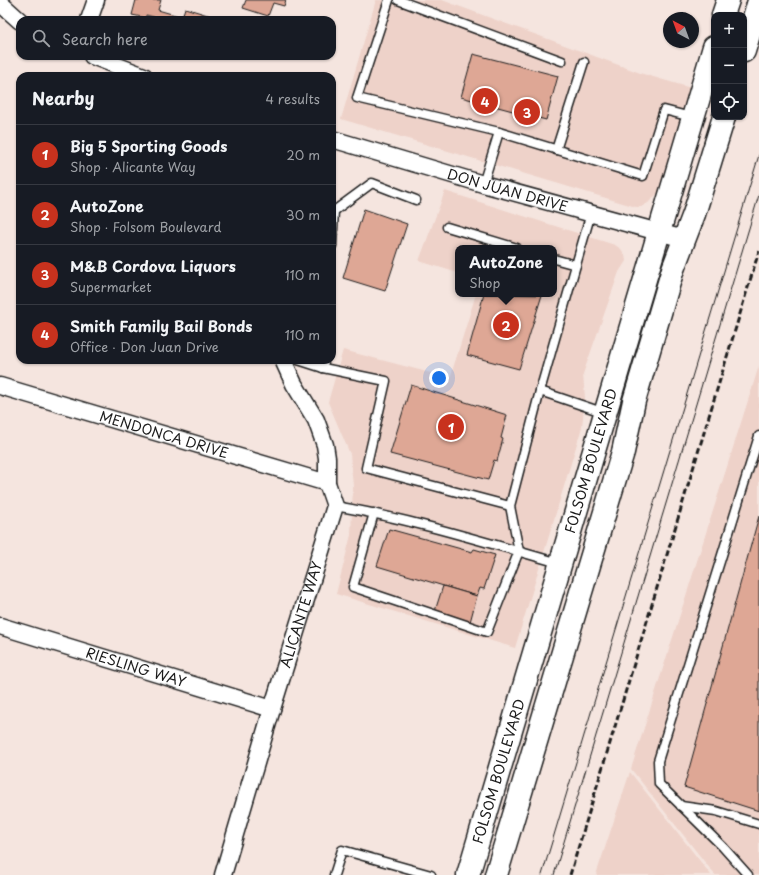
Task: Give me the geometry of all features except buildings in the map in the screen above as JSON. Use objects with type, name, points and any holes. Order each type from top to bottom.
[{"type":"main road","points":[[725,12],[728,0]]},
{"type":"main road","points":[[742,12],[745,0]]},
{"type":"main road","points":[[745,48],[759,1]]},
{"type":"main road","name":"FOLSOM BOULEVARD","points":[[468,875],[714,48]]},
{"type":"main road","name":"FOLSOM BOULEVARD","points":[[496,875],[623,452],[634,401],[673,268],[694,214],[723,120]]},
{"type":"street","points":[[90,16],[96,0]]},
{"type":"street","points":[[0,3],[16,18]]},
{"type":"street","points":[[102,60],[134,72]]},
{"type":"street","name":"DON JUAN DRIVE","points":[[336,140],[483,184],[684,239]]},
{"type":"street","points":[[285,364],[294,384],[316,420],[325,445],[328,483],[335,506]]},
{"type":"street","name":"MENDONCA DRIVE","points":[[0,386],[328,483]]},
{"type":"street","name":"ALICANTE WAY","points":[[222,875],[335,506]]},
{"type":"street","name":"RIESLING WAY","points":[[0,626],[272,708]]},
{"type":"lane","points":[[389,0],[357,98],[499,132],[643,176],[664,110],[693,118]]},
{"type":"lane","points":[[398,0],[562,61]]},
{"type":"lane","points":[[556,150],[584,62]]},
{"type":"lane","points":[[483,184],[499,132]]},
{"type":"lane","points":[[336,210],[372,184],[416,200]]},
{"type":"lane","points":[[374,513],[353,587],[487,632],[519,551],[510,506],[540,391],[591,213]]},
{"type":"lane","points":[[447,228],[506,245]]},
{"type":"lane","points":[[557,260],[576,265]]},
{"type":"lane","points":[[324,364],[386,381],[366,468],[510,506]]},
{"type":"lane","points":[[540,391],[606,413]]},
{"type":"lane","points":[[748,875],[723,847],[658,784],[658,761],[759,436]]},
{"type":"lane","points":[[335,506],[374,513],[560,563]]},
{"type":"lane","points":[[681,806],[716,811],[759,824]]},
{"type":"lane","points":[[334,875],[342,850],[411,872],[431,875]]},
{"type":"shaded area","points":[[376,0],[442,0],[643,74],[691,88],[658,193],[648,203],[641,207],[636,207],[341,119]]},
{"type":"shaded area","points":[[445,191],[615,245],[621,249],[625,255],[626,261],[619,272],[583,374],[585,398],[582,427],[515,648],[336,594],[351,535],[353,486],[350,454],[328,402],[343,350],[450,378],[475,297],[557,297],[557,245],[455,245],[455,272],[419,261]]},
{"type":"shaded area","points":[[759,366],[759,875],[715,875],[631,769]]},
{"type":"shaded area","points":[[630,772],[711,875],[596,875]]},
{"type":"tram line","points":[[542,875],[759,155]]},
{"type":"tram line","points":[[554,875],[759,195]]},
{"type":"railway","points":[[570,875],[759,251]]},
{"type":"place","name":"Smith Family Bail Bonds","points":[[485,101]]},
{"type":"place","name":"M&B Cordova Liquors","points":[[527,112]]},
{"type":"place","name":"AutoZone","points":[[506,325]]},
{"type":"place","name":"Big 5 Sporting Goods","points":[[451,427]]}]
